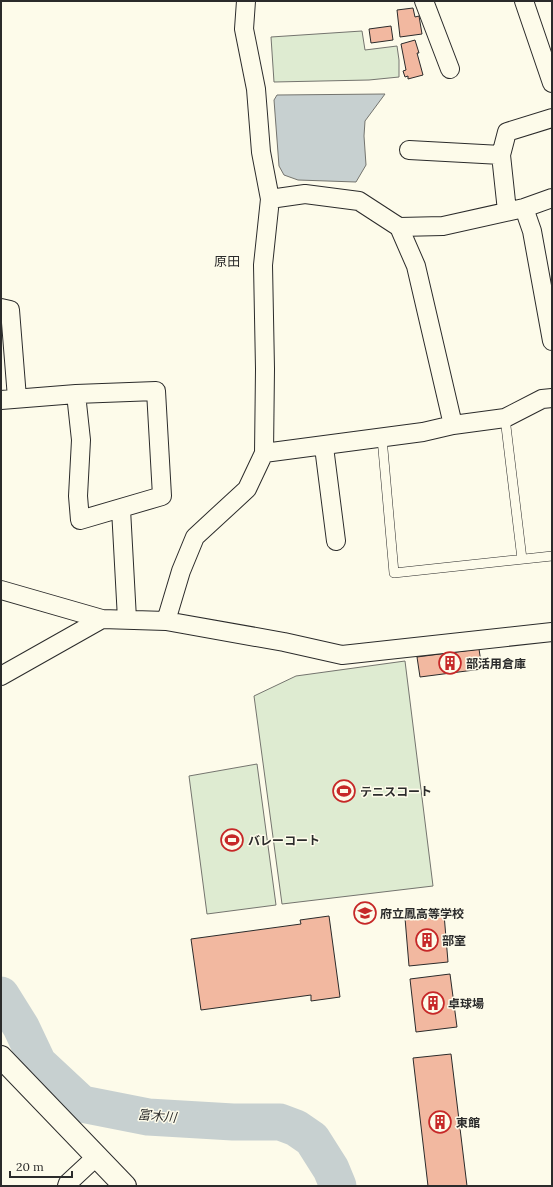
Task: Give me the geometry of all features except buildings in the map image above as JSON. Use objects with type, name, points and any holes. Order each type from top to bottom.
[{"type":"street","points":[[166,621],[181,571],[195,537],[247,489],[264,453],[265,369],[263,266],[270,198],[261,152],[256,89],[244,29],[246,1]]},
{"type":"street","points":[[424,1],[450,69]]},
{"type":"street","points":[[524,1],[546,42],[552,84]]},
{"type":"street","points":[[552,118],[507,132],[501,155],[516,210],[532,231],[552,341]]},
{"type":"street","points":[[409,150],[501,155]]},
{"type":"street","points":[[270,198],[305,194],[359,201],[399,227],[416,266],[453,425]]},
{"type":"street","points":[[399,227],[443,226],[516,210],[552,198]]},
{"type":"street","points":[[1,308],[10,310],[9,399],[76,394],[156,390],[162,496],[80,520],[78,496],[82,440],[76,394]]},
{"type":"street","points":[[264,453],[324,447],[423,432],[453,425],[505,418],[542,399],[552,398]]},
{"type":"street","points":[[324,447],[336,541]]},
{"type":"street","points":[[121,509],[127,619]]},
{"type":"street","points":[[1,590],[102,619],[166,621],[284,642],[342,655],[552,632]]},
{"type":"street","points":[[1,676],[102,619]]},
{"type":"street","points":[[1,1057],[124,1186]]},
{"type":"street","points":[[67,1186],[68,1183],[96,1157]]},
{"type":"lane","points":[[505,418],[522,559]]},
{"type":"lane","points":[[382,438],[394,573],[552,556]]},
{"type":"green space","points":[[362,31],[365,50],[397,46],[399,77],[369,80],[274,82],[271,37]]},
{"type":"green space","name":"テニスコート","points":[[405,661],[433,886],[282,904],[254,696],[296,676]]},
{"type":"green space","name":"バレーコート","points":[[257,764],[276,905],[207,914],[189,776]]},
{"type":"shaded area","points":[[385,94],[365,121],[364,136],[366,165],[356,182],[298,180],[284,175],[279,166],[274,100],[277,95]]},
{"type":"waterway","name":"富木川","points":[[1,995],[21,1027],[38,1063],[82,1104],[148,1117],[233,1122],[280,1122],[296,1128],[312,1139],[331,1169],[338,1186]]},
{"type":"place","name":"部活用倉庫","points":[[450,663]]},
{"type":"place","name":"テニスコート","points":[[344,791]]},
{"type":"place","name":"バレーコート","points":[[232,840]]},
{"type":"place","name":"府立鳳高等学校","points":[[365,913]]},
{"type":"place","name":"部室","points":[[427,940]]},
{"type":"place","name":"卓球場","points":[[433,1003]]},
{"type":"place","name":"東館","points":[[440,1122]]},
{"type":"district","name":"原田","points":[[227,261]]}]
